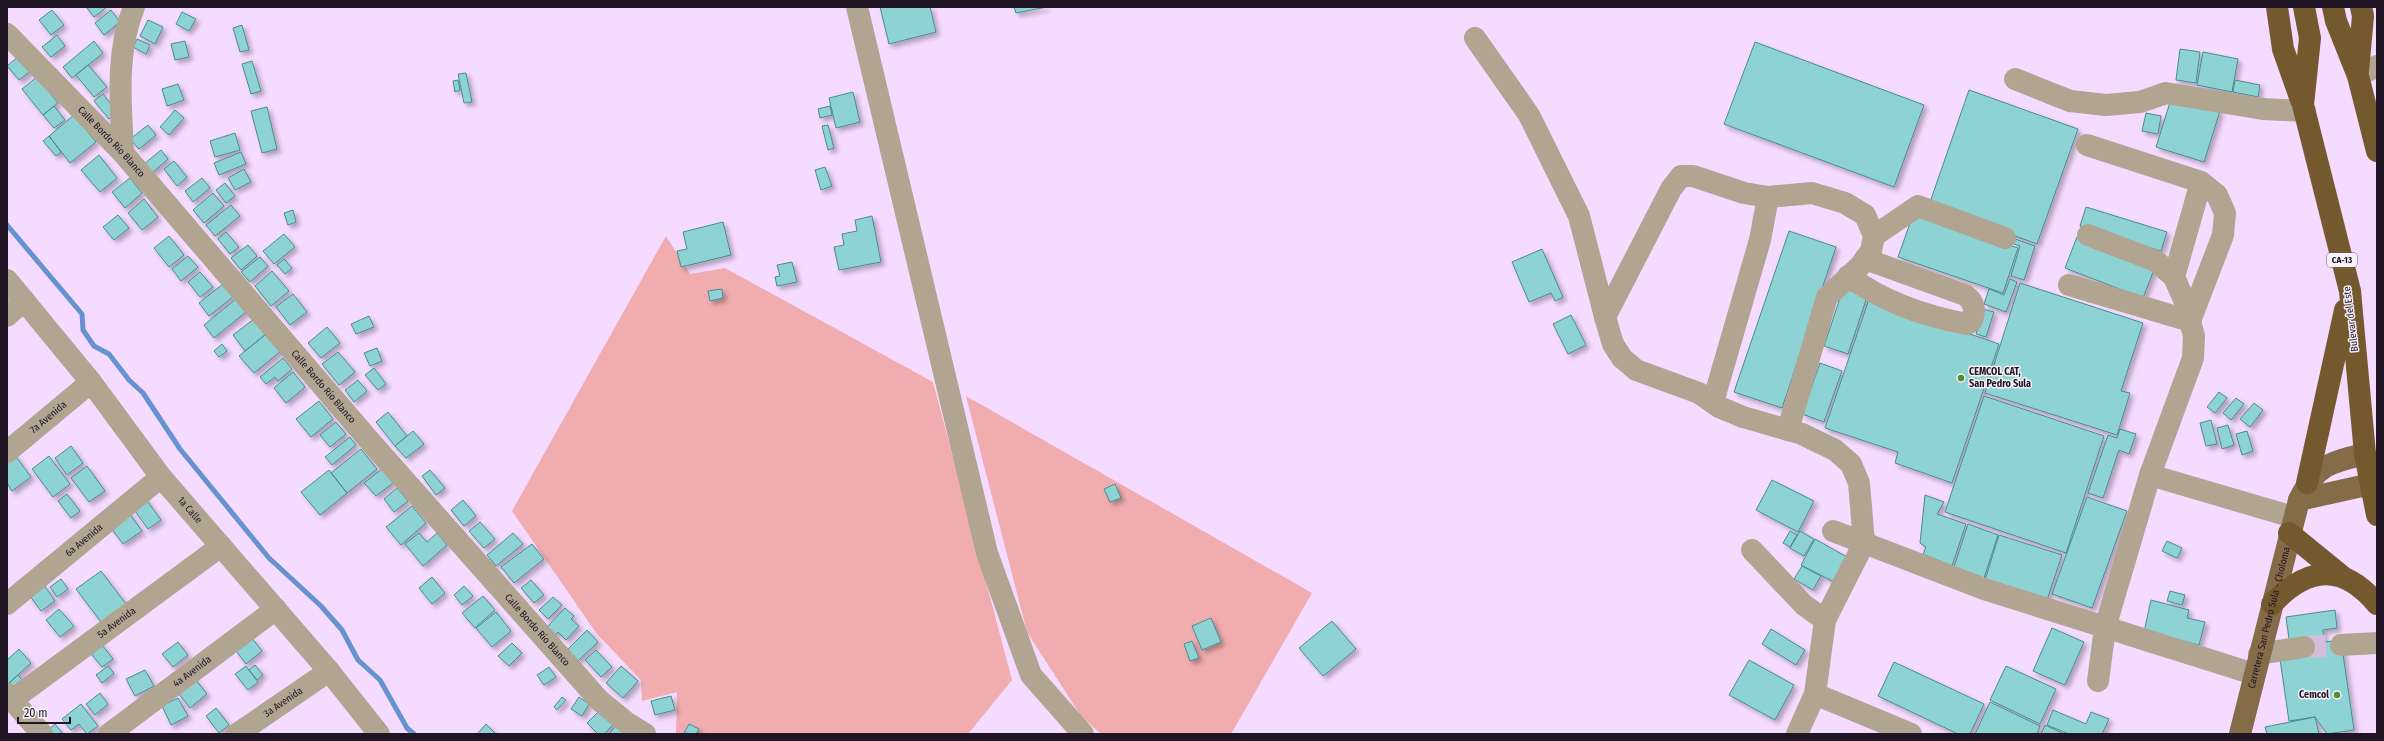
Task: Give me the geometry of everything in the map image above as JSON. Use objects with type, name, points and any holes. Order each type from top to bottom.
[{"type":"highway","points":[[2277,7],[2283,49],[2304,108]]},
{"type":"highway","name":"Bulevar del Este","points":[[2304,7],[2310,38],[2304,108],[2350,292],[2371,452],[2371,484],[2377,515]]},
{"type":"highway","points":[[2333,7],[2336,21],[2358,76],[2377,151]]},
{"type":"highway","points":[[2358,76],[2363,10]]},
{"type":"highway","points":[[2343,577],[2297,508],[2350,292]]},
{"type":"highway","points":[[2272,604],[2284,591],[2303,578],[2323,574],[2343,577],[2361,588],[2377,604]]},
{"type":"main road","name":"Carretera San Pedro Sula - Choloma","points":[[2240,734],[2256,664],[2297,508],[2321,468],[2335,460],[2371,452]]},
{"type":"main road","points":[[2297,508],[2371,484]]},
{"type":"street","points":[[857,7],[987,554],[1031,675],[1083,734]]},
{"type":"street","points":[[123,153],[120,62],[128,11]]},
{"type":"street","name":"Calle Bordo Río Blanco","points":[[7,34],[123,153],[368,440],[599,700],[627,723],[645,734]]},
{"type":"street","points":[[1475,38],[1529,115],[1579,216],[1605,317],[1614,344],[1622,358],[1636,370],[1700,393],[1713,402],[1743,417],[1802,434],[1834,450],[1851,464],[1859,483],[1864,543],[1825,620],[1815,694],[1797,734]]},
{"type":"street","points":[[2358,76],[2377,66]]},
{"type":"street","points":[[2015,79],[2070,101],[2106,104],[2140,102],[2166,93],[2263,110],[2304,108]]},
{"type":"street","points":[[2087,145],[2201,182],[2217,195],[2225,213],[2223,235],[2190,321]]},
{"type":"street","points":[[1605,317],[1667,196],[1681,176],[1693,176],[1744,193],[1768,197],[1812,193],[1844,203],[1865,215],[1874,236],[1871,251],[1828,297],[1788,430]]},
{"type":"street","points":[[2174,277],[2201,182]]},
{"type":"street","points":[[1713,402],[1760,240],[1768,197]]},
{"type":"street","points":[[1874,236],[1918,206],[2005,238]]},
{"type":"street","points":[[2088,235],[2156,261],[2174,277],[2194,336],[2193,358],[2150,475],[2105,628],[2098,681]]},
{"type":"street","points":[[1848,276],[1870,292],[1929,316],[1966,324],[1971,322],[1974,305],[1972,300],[1965,295],[1865,259]]},
{"type":"street","name":"1a Calle","points":[[7,280],[91,382],[161,476],[330,671],[379,734]]},
{"type":"street","points":[[2069,285],[2190,321]]},
{"type":"street","points":[[7,316],[24,300]]},
{"type":"street","name":"7a Avenida","points":[[7,452],[91,382]]},
{"type":"street","points":[[2150,475],[2297,508]]},
{"type":"street","name":"6a Avenida","points":[[7,604],[161,476]]},
{"type":"street","points":[[1834,531],[1984,589],[2105,628],[2256,664],[2304,647]]},
{"type":"street","name":"5a Avenida","points":[[10,697],[221,546]]},
{"type":"street","points":[[1752,550],[1804,605],[1825,620]]},
{"type":"street","name":"4a Avenida","points":[[109,734],[276,610]]},
{"type":"street","points":[[2341,645],[2377,643]]},
{"type":"street","name":"3a Avenida","points":[[237,734],[330,671]]},
{"type":"street","points":[[1815,694],[1911,734]]},
{"type":"street","points":[[10,697],[42,734]]},
{"type":"shaded area","points":[[666,236],[690,274],[725,268],[933,382],[1012,680],[968,734],[676,734],[677,692],[642,701],[641,680],[597,634],[512,511]]},
{"type":"shaded area","points":[[966,396],[1312,593],[1231,734],[1101,734],[1081,716],[1027,632]]},
{"type":"building","points":[[86,7],[107,7],[94,17]]},
{"type":"building","points":[[880,7],[930,7],[936,32],[889,44]]},
{"type":"building","points":[[1014,7],[1047,7],[1016,13]]},
{"type":"building","points":[[52,10],[64,25],[51,35],[39,20]]},
{"type":"building","points":[[111,10],[120,22],[104,35],[95,23]]},
{"type":"building","points":[[182,12],[196,19],[189,31],[176,24]]},
{"type":"building","points":[[148,20],[163,27],[155,44],[140,36]]},
{"type":"building","points":[[242,25],[249,50],[240,52],[233,28]]},
{"type":"building","points":[[57,35],[65,46],[51,57],[42,47]]},
{"type":"building","points":[[137,39],[150,45],[146,54],[133,47]]},
{"type":"building","points":[[94,41],[103,53],[72,78],[63,67]]},
{"type":"building","points":[[185,41],[189,57],[175,60],[171,44]]},
{"type":"building","points":[[1755,42],[1924,105],[1894,187],[1724,124]]},
{"type":"building","points":[[2180,49],[2200,52],[2196,83],[2176,80]]},
{"type":"building","points":[[2203,52],[2238,59],[2232,92],[2197,85]]},
{"type":"building","points":[[19,56],[31,71],[19,80],[7,66]]},
{"type":"building","points":[[252,61],[261,91],[251,94],[242,64]]},
{"type":"building","points":[[88,65],[107,87],[94,97],[76,75]]},
{"type":"building","points":[[466,73],[472,102],[464,103],[458,74]]},
{"type":"building","points":[[37,77],[58,103],[43,115],[22,89]]},
{"type":"building","points":[[458,80],[460,90],[455,92],[453,81]]},
{"type":"building","points":[[2235,80],[2260,85],[2258,97],[2233,92]]},
{"type":"building","points":[[178,84],[184,100],[167,106],[162,89]]},
{"type":"building","points":[[1969,90],[2078,129],[2037,244],[1929,205]]},
{"type":"building","points":[[853,92],[860,122],[836,128],[829,98]]},
{"type":"building","points":[[103,94],[117,112],[109,119],[94,101]]},
{"type":"building","points":[[2172,96],[2220,111],[2204,162],[2156,147]]},
{"type":"building","points":[[54,106],[65,120],[54,128],[43,115]]},
{"type":"building","points":[[830,106],[832,115],[820,118],[818,109]]},
{"type":"building","points":[[267,107],[277,149],[262,153],[251,111]]},
{"type":"building","points":[[175,110],[184,118],[169,135],[160,127]]},
{"type":"building","points":[[2146,113],[2161,116],[2158,134],[2142,131]]},
{"type":"building","points":[[74,115],[96,142],[70,163],[49,136]]},
{"type":"building","points":[[148,125],[156,135],[139,149],[130,139]]},
{"type":"building","points":[[828,125],[834,148],[828,150],[822,126]]},
{"type":"building","points":[[235,133],[240,150],[215,157],[210,141]]},
{"type":"building","points":[[49,136],[61,152],[56,156],[43,141]]},
{"type":"building","points":[[161,150],[168,159],[152,173],[144,164]]},
{"type":"building","points":[[241,152],[246,164],[219,175],[214,163]]},
{"type":"building","points":[[99,155],[117,178],[100,192],[81,170]]},
{"type":"building","points":[[174,161],[187,177],[177,186],[164,169]]},
{"type":"building","points":[[825,167],[832,186],[821,190],[815,170]]},
{"type":"building","points":[[244,169],[251,182],[235,190],[228,178]]},
{"type":"building","points":[[130,178],[142,193],[125,208],[112,192]]},
{"type":"building","points":[[202,178],[210,188],[193,202],[185,191]]},
{"type":"building","points":[[225,183],[235,196],[226,203],[216,190]]},
{"type":"building","points":[[213,193],[224,206],[204,223],[193,210]]},
{"type":"building","points":[[144,199],[158,217],[142,230],[128,213]]},
{"type":"building","points":[[231,205],[240,216],[215,236],[206,225]]},
{"type":"building","points":[[2086,207],[2167,232],[2161,251],[2080,226]]},
{"type":"building","points":[[293,210],[296,222],[288,225],[284,213]]},
{"type":"building","points":[[1914,212],[2018,248],[2003,293],[1898,257]]},
{"type":"building","points":[[118,215],[129,228],[114,240],[103,227]]},
{"type":"building","points":[[872,216],[881,262],[839,270],[834,247],[844,245],[842,234],[857,231],[855,220]]},
{"type":"building","points":[[723,222],[731,255],[681,267],[677,251],[687,249],[683,232]]},
{"type":"building","points":[[1789,231],[1836,247],[1782,408],[1734,392]]},
{"type":"building","points":[[226,232],[239,247],[230,254],[218,239]]},
{"type":"building","points":[[284,234],[295,247],[274,264],[263,251]]},
{"type":"building","points":[[169,236],[184,255],[169,267],[154,248]]},
{"type":"building","points":[[2077,237],[2155,267],[2143,298],[2065,268]]},
{"type":"building","points":[[2015,239],[2035,246],[2024,280],[2011,276],[2020,246],[2014,244]]},
{"type":"building","points":[[248,245],[257,256],[241,270],[231,258]]},
{"type":"building","points":[[1542,249],[1563,297],[1555,301],[1551,293],[1529,302],[1512,262]]},
{"type":"building","points":[[188,256],[198,267],[181,281],[172,269]]},
{"type":"building","points":[[260,257],[268,266],[250,282],[241,272]]},
{"type":"building","points":[[284,259],[292,268],[285,274],[277,265]]},
{"type":"building","points":[[792,262],[797,282],[777,286],[775,277],[780,276],[777,265]]},
{"type":"building","points":[[272,271],[289,291],[271,306],[255,286]]},
{"type":"building","points":[[200,272],[213,287],[200,297],[188,282]]},
{"type":"building","points":[[2010,279],[2017,282],[2006,312],[1984,304],[1989,289],[2004,295]]},
{"type":"building","points":[[2020,283],[2143,323],[2121,391],[2130,393],[2117,435],[1985,393]]},
{"type":"building","points":[[223,284],[234,296],[209,316],[199,303]]},
{"type":"building","points":[[1844,286],[1868,294],[1848,354],[1824,346]]},
{"type":"building","points":[[722,289],[723,298],[710,301],[708,291]]},
{"type":"building","points":[[293,294],[307,312],[290,325],[276,307]]},
{"type":"building","points":[[236,299],[247,311],[214,338],[204,325]]},
{"type":"building","points":[[1869,299],[1999,344],[1952,483],[1895,463],[1898,452],[1825,428]]},
{"type":"building","points":[[1983,309],[1994,312],[1986,337],[1976,334]]},
{"type":"building","points":[[1571,315],[1586,345],[1568,354],[1553,324]]},
{"type":"building","points":[[369,316],[374,327],[356,334],[351,324]]},
{"type":"building","points":[[254,319],[266,334],[245,351],[233,335]]},
{"type":"building","points":[[327,327],[340,343],[321,358],[308,343]]},
{"type":"building","points":[[266,334],[281,351],[254,373],[239,356]]},
{"type":"building","points":[[222,344],[227,351],[219,357],[214,351]]},
{"type":"building","points":[[377,348],[382,361],[370,366],[364,353]]},
{"type":"building","points":[[338,352],[355,372],[339,385],[322,364]]},
{"type":"building","points":[[283,358],[292,369],[278,381],[275,377],[266,384],[260,377]]},
{"type":"building","points":[[1820,363],[1842,371],[1824,422],[1802,414]]},
{"type":"building","points":[[374,368],[386,384],[378,390],[365,375]]},
{"type":"building","points":[[293,372],[305,387],[286,403],[274,388]]},
{"type":"building","points":[[358,380],[367,391],[354,402],[345,390]]},
{"type":"building","points":[[2219,392],[2227,398],[2215,413],[2207,407]]},
{"type":"building","points":[[1984,396],[2104,436],[2066,553],[1945,512]]},
{"type":"building","points":[[2236,398],[2244,404],[2231,420],[2223,413]]},
{"type":"building","points":[[319,401],[333,419],[311,437],[296,419]]},
{"type":"building","points":[[2254,403],[2263,410],[2250,427],[2240,419]]},
{"type":"building","points":[[388,412],[407,436],[395,446],[376,422]]},
{"type":"building","points":[[2211,420],[2217,444],[2206,446],[2200,423]]},
{"type":"building","points":[[336,422],[346,434],[330,447],[320,435]]},
{"type":"building","points":[[2228,425],[2234,445],[2222,449],[2217,428]]},
{"type":"building","points":[[2120,429],[2136,434],[2129,454],[2119,450],[2103,498],[2088,493],[2108,435],[2117,438]]},
{"type":"building","points":[[413,431],[424,444],[406,458],[395,446]]},
{"type":"building","points":[[2247,431],[2253,451],[2242,455],[2236,434]]},
{"type":"building","points":[[350,437],[356,445],[332,465],[325,457]]},
{"type":"building","points":[[71,446],[83,463],[67,475],[55,458]]},
{"type":"building","points":[[361,449],[377,469],[347,493],[331,473]]},
{"type":"building","points":[[14,454],[31,477],[12,491],[7,483],[7,459]]},
{"type":"building","points":[[49,456],[70,484],[53,497],[32,469]]},
{"type":"building","points":[[87,466],[105,491],[89,502],[71,478]]},
{"type":"building","points":[[382,469],[393,483],[376,496],[364,483]]},
{"type":"building","points":[[329,470],[347,493],[320,515],[301,492]]},
{"type":"building","points":[[430,470],[445,488],[436,495],[422,476]]},
{"type":"building","points":[[1772,480],[1814,501],[1798,532],[1756,510]]},
{"type":"building","points":[[1115,484],[1121,498],[1110,502],[1104,489]]},
{"type":"building","points":[[397,488],[408,501],[394,512],[384,499]]},
{"type":"building","points":[[67,494],[80,511],[71,518],[58,501]]},
{"type":"building","points":[[143,495],[161,520],[148,529],[130,504]]},
{"type":"building","points":[[1925,495],[1944,502],[1937,514],[1966,524],[1952,566],[1923,554],[1926,547],[1920,543]]},
{"type":"building","points":[[2087,497],[2127,511],[2092,608],[2052,594]]},
{"type":"building","points":[[463,500],[476,516],[464,526],[451,510]]},
{"type":"building","points":[[412,506],[426,523],[401,545],[386,527]]},
{"type":"building","points":[[127,510],[142,531],[123,544],[108,524]]},
{"type":"building","points":[[480,522],[495,539],[484,548],[469,531]]},
{"type":"building","points":[[1968,524],[1998,535],[1984,578],[1954,567]]},
{"type":"building","points":[[1790,531],[1797,535],[1790,547],[1783,543]]},
{"type":"building","points":[[1800,531],[1814,539],[1804,556],[1790,548]]},
{"type":"building","points":[[419,533],[427,542],[437,533],[447,545],[423,566],[405,544]]},
{"type":"building","points":[[513,533],[523,544],[496,566],[487,555]]},
{"type":"building","points":[[1999,535],[2062,555],[2047,600],[1985,580]]},
{"type":"building","points":[[1815,539],[1847,557],[1834,582],[1801,565]]},
{"type":"building","points":[[2167,541],[2182,548],[2177,558],[2162,551]]},
{"type":"building","points":[[532,544],[544,559],[514,583],[501,567]]},
{"type":"building","points":[[1802,566],[1821,576],[1813,590],[1794,579]]},
{"type":"building","points":[[101,571],[126,604],[101,622],[76,589]]},
{"type":"building","points":[[432,577],[445,593],[432,604],[419,588]]},
{"type":"building","points":[[61,579],[68,589],[57,597],[50,587]]},
{"type":"building","points":[[531,580],[544,595],[534,603],[521,588]]},
{"type":"building","points":[[44,585],[55,601],[41,611],[29,595]]},
{"type":"building","points":[[464,586],[473,596],[462,605],[454,595]]},
{"type":"building","points":[[2170,591],[2185,595],[2182,605],[2167,601]]},
{"type":"building","points":[[483,596],[495,610],[475,628],[462,613]]},
{"type":"building","points":[[553,597],[562,605],[548,619],[539,610]]},
{"type":"building","points":[[2151,600],[2189,610],[2187,618],[2205,622],[2199,645],[2144,632]]},
{"type":"building","points":[[565,608],[574,616],[571,619],[579,626],[566,640],[558,632],[555,635],[547,627]]},
{"type":"building","points":[[59,609],[74,626],[60,637],[46,620]]},
{"type":"building","points":[[2335,610],[2337,628],[2323,630],[2324,642],[2341,640],[2354,730],[2327,734],[2315,717],[2289,721],[2280,659],[2289,639],[2286,617]]},
{"type":"building","points":[[496,612],[511,631],[492,647],[476,628]]},
{"type":"building","points":[[1211,618],[1221,642],[1202,650],[1192,626]]},
{"type":"building","points":[[1332,621],[1356,649],[1323,676],[1299,648]]},
{"type":"building","points":[[2052,628],[2084,642],[2065,685],[2033,671]]},
{"type":"building","points":[[1771,629],[1805,650],[1796,665],[1762,644]]},
{"type":"building","points":[[587,630],[598,642],[578,661],[567,650]]},
{"type":"building","points":[[252,638],[262,651],[246,664],[236,651]]},
{"type":"building","points":[[99,641],[113,659],[102,667],[88,650]]},
{"type":"building","points":[[1192,641],[1199,658],[1190,661],[1184,644]]},
{"type":"building","points":[[178,642],[188,655],[173,667],[162,654]]},
{"type":"building","points":[[512,643],[522,653],[509,666],[498,656]]},
{"type":"building","points":[[19,649],[31,663],[7,685],[7,660]]},
{"type":"building","points":[[596,650],[612,667],[601,677],[585,660]]},
{"type":"building","points":[[1749,660],[1794,685],[1775,720],[1729,695]]},
{"type":"building","points":[[1894,662],[1984,704],[1970,734],[1958,734],[1878,696]]},
{"type":"building","points":[[255,665],[263,675],[257,680],[249,670]]},
{"type":"building","points":[[108,666],[114,673],[102,683],[96,675]]},
{"type":"building","points":[[246,666],[258,682],[248,690],[235,674]]},
{"type":"building","points":[[621,666],[638,681],[623,698],[606,683]]},
{"type":"building","points":[[2006,666],[2056,689],[2040,724],[1990,700]]},
{"type":"building","points":[[549,667],[556,677],[544,685],[537,675]]},
{"type":"building","points":[[145,670],[154,686],[135,696],[126,679]]},
{"type":"building","points":[[18,675],[22,680],[7,692],[7,685]]},
{"type":"building","points":[[192,675],[207,694],[190,708],[175,689]]},
{"type":"building","points":[[100,693],[108,704],[95,715],[86,704]]},
{"type":"building","points":[[671,696],[675,710],[655,715],[651,701]]},
{"type":"building","points":[[562,697],[566,700],[557,710],[554,707]]},
{"type":"building","points":[[579,697],[589,704],[582,716],[571,709]]},
{"type":"building","points":[[178,698],[188,716],[171,725],[162,706]]},
{"type":"building","points":[[1990,702],[2040,726],[2037,734],[1975,734]]},
{"type":"building","points":[[81,704],[98,726],[87,734],[79,724],[71,730],[62,719]]},
{"type":"building","points":[[216,708],[229,725],[219,733],[206,716]]},
{"type":"building","points":[[600,710],[614,724],[604,734],[598,734],[587,723]]},
{"type":"building","points":[[2053,710],[2086,724],[2091,712],[2109,719],[2102,734],[2069,734],[2047,725]]},
{"type":"building","points":[[2315,717],[2319,734],[2267,734],[2265,727]]},
{"type":"building","points":[[55,724],[63,734],[44,733]]},
{"type":"building","points":[[486,724],[496,734],[477,734]]},
{"type":"building","points":[[617,724],[629,734],[609,734]]},
{"type":"building","points":[[689,724],[699,729],[696,734],[684,733]]},
{"type":"building","points":[[2045,725],[2064,734],[2041,734]]},
{"type":"waterway","points":[[7,225],[82,314],[83,330],[94,346],[109,354],[129,380],[143,393],[180,449],[269,558],[321,606],[342,630],[358,660],[380,680],[407,728],[414,734]]},
{"type":"tunnel","points":[[2304,647],[2341,645]]},
{"type":"place","name":"CEMCOL CAT, San Pedro Sula","points":[[1961,378]]},
{"type":"place","name":"Cemcol","points":[[2337,695]]}]
